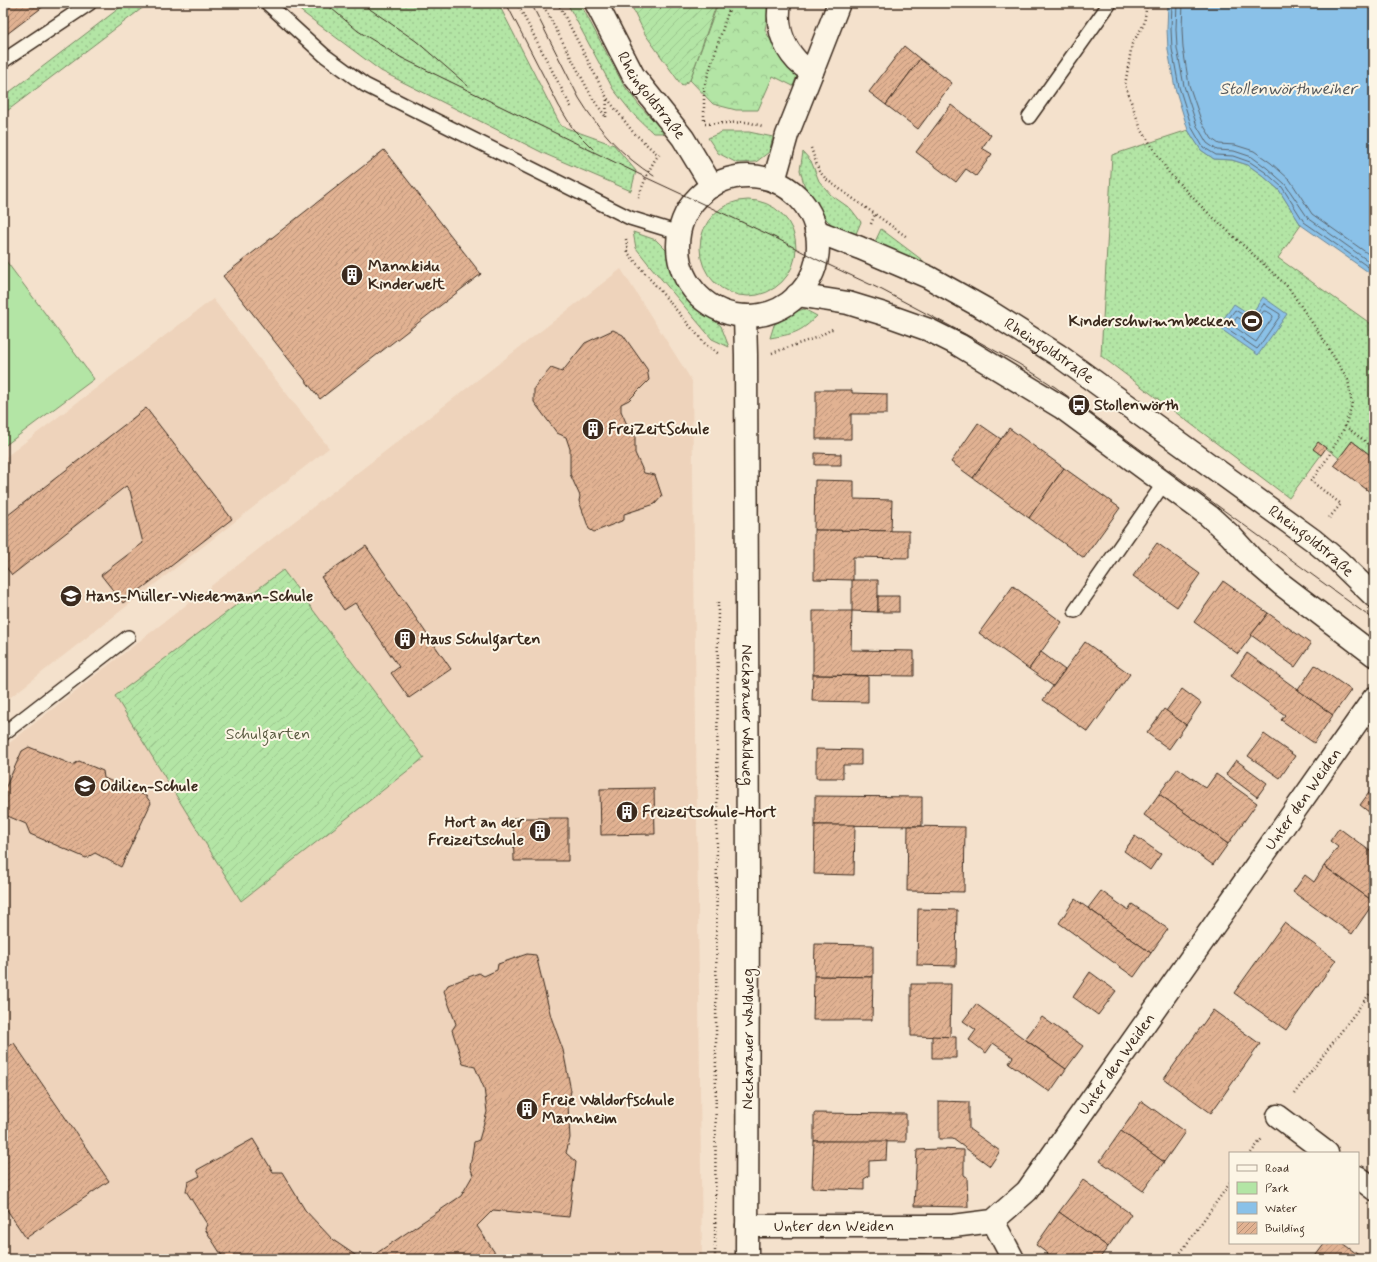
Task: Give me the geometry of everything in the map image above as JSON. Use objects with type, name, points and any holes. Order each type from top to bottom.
[{"type":"street","name":"Rheingoldstraße","points":[[596,3],[633,75],[683,138],[712,186]]},
{"type":"street","points":[[780,3],[778,22],[785,44],[797,61],[812,72]]},
{"type":"street","points":[[774,181],[787,135],[839,3]]},
{"type":"street","points":[[742,176],[759,177],[774,181],[789,190],[801,201],[810,215],[816,231],[818,245],[814,266],[806,285],[786,304],[773,311],[759,315],[745,316],[728,313],[712,306],[699,296],[688,282],[681,267],[678,250],[679,233],[682,221],[691,205],[703,192],[727,179],[742,176]]},
{"type":"street","name":"Rheingoldstraße","points":[[816,231],[928,277],[987,310],[1058,355],[1313,540],[1337,560],[1374,596]]},
{"type":"street","points":[[797,295],[848,303],[929,330],[959,345],[1061,407],[1209,516],[1252,559],[1281,584],[1374,655]]},
{"type":"street","name":"Neckarauer Waldweg","points":[[745,316],[748,861],[746,1259]]},
{"type":"street","name":"Unter den Weiden","points":[[747,1226],[953,1226],[993,1221],[1027,1191],[1374,698]]},
{"type":"street","points":[[1278,1116],[1326,1152]]},
{"type":"street","points":[[1359,1178],[1374,1189]]},
{"type":"street","points":[[993,1221],[1013,1259]]},
{"type":"lane","points":[[3,61],[90,3]]},
{"type":"lane","points":[[267,3],[324,55],[366,85],[630,218],[679,233]]},
{"type":"lane","points":[[1029,117],[1110,3]]},
{"type":"lane","points":[[1075,611],[1164,483]]},
{"type":"lane","points":[[3,734],[128,637]]},
{"type":"path","points":[[517,3],[571,107]]},
{"type":"path","points":[[542,3],[593,99],[606,117],[607,98]]},
{"type":"path","points":[[558,3],[607,98],[633,132],[658,155]]},
{"type":"path","points":[[704,124],[704,87],[731,3]]},
{"type":"path","points":[[1147,3],[1144,24],[1132,44],[1125,85],[1141,129],[1169,173],[1202,208],[1288,287],[1323,339],[1348,380],[1352,405],[1345,426],[1327,459],[1311,480],[1341,504],[1313,540]]},
{"type":"path","points":[[683,138],[658,155],[630,218],[625,234],[628,252],[706,345],[719,354],[769,354],[785,350],[818,337],[843,321],[848,303]]},
{"type":"path","points":[[1345,426],[1374,448]]},
{"type":"path","points":[[715,1259],[718,600]]},
{"type":"path","points":[[1278,1116],[1374,988]]},
{"type":"path","points":[[1176,1259],[1229,1184]]},
{"type":"shaded area","points":[[621,269],[692,381],[702,1259],[3,1259],[3,748]]},
{"type":"shaded area","name":"Hans-Müller-Wiedemann-Schule","points":[[213,299],[329,448],[3,703],[3,459]]},
{"type":"green space","points":[[126,3],[149,3],[7,111],[3,106],[3,97]]},
{"type":"green space","points":[[292,3],[498,3],[561,126],[614,145],[636,171],[631,191],[545,154],[381,71]]},
{"type":"green space","points":[[567,3],[580,3],[623,84],[639,105],[665,133],[653,133],[633,114],[613,89]]},
{"type":"green space","points":[[630,3],[717,3],[690,80],[682,86],[645,34]]},
{"type":"green space","points":[[718,3],[770,3],[765,30],[777,52],[798,73],[793,86],[773,76],[758,110],[736,110],[713,104],[690,80]]},
{"type":"green space","points":[[1188,130],[1201,150],[1214,159],[1232,160],[1248,165],[1279,190],[1301,225],[1278,258],[1374,326],[1374,458],[1352,441],[1339,458],[1318,442],[1321,455],[1289,498],[1101,356],[1112,155]]},
{"type":"green space","points":[[722,132],[749,132],[773,137],[769,152],[756,162],[737,163],[718,153],[708,138]]},
{"type":"green space","points":[[803,152],[811,161],[819,181],[831,195],[851,209],[861,222],[855,236],[835,228],[822,215],[806,191],[800,170]]},
{"type":"green space","points":[[748,200],[766,204],[775,208],[782,214],[788,221],[792,230],[796,248],[792,266],[788,275],[782,282],[775,288],[766,292],[748,296],[730,292],[721,288],[714,282],[708,275],[704,266],[700,248],[704,230],[708,221],[714,214],[721,208],[730,204]]},
{"type":"green space","points":[[881,229],[934,269],[874,244]]},
{"type":"green space","points":[[633,232],[656,240],[668,252],[671,275],[682,292],[721,326],[729,347],[712,339],[651,267],[636,248]]},
{"type":"green space","points":[[3,257],[94,379],[3,447]]},
{"type":"green space","points":[[804,309],[817,316],[806,326],[796,332],[770,338],[774,325],[787,314]]},
{"type":"green space","name":"Schulgarten","points":[[283,570],[424,758],[241,901],[115,696]]},
{"type":"water","name":"Stollenwörthweiher","points":[[1168,3],[1374,3],[1374,276],[1301,225],[1279,190],[1262,175],[1248,165],[1232,160],[1214,159],[1201,150],[1188,130],[1175,88],[1168,50]]},
{"type":"water","name":"Kinderschwimmbecken","points":[[1263,297],[1287,314],[1258,355],[1218,327],[1234,304],[1251,315]]},
{"type":"building","points":[[3,3],[48,3],[3,37]]},
{"type":"building","points":[[904,46],[920,59],[886,105],[869,92]]},
{"type":"building","points":[[920,59],[952,83],[918,129],[886,105]]},
{"type":"building","points":[[951,105],[991,135],[982,148],[992,154],[976,176],[966,169],[956,182],[916,152]]},
{"type":"building","name":"Mannkidu Kinderwelt","points":[[384,150],[481,274],[320,399],[223,276]]},
{"type":"building","name":"FreiZeitSchule","points":[[613,330],[623,335],[647,369],[649,380],[629,400],[621,404],[621,411],[628,427],[635,432],[635,453],[644,473],[655,475],[662,496],[655,504],[624,514],[624,520],[594,532],[589,529],[579,501],[580,496],[570,474],[570,449],[566,437],[557,433],[534,402],[534,388],[551,368],[562,372],[585,343]]},
{"type":"building","points":[[816,390],[852,390],[852,393],[887,394],[887,414],[851,414],[851,439],[816,439]]},
{"type":"building","points":[[146,408],[232,519],[123,603],[101,575],[143,543],[130,491],[126,486],[12,575],[5,566],[3,567],[3,519]]},
{"type":"building","points":[[978,423],[1001,439],[973,478],[951,462]]},
{"type":"building","points":[[1009,428],[1064,468],[1029,518],[973,478]]},
{"type":"building","points":[[1352,441],[1374,458],[1374,495],[1334,465]]},
{"type":"building","points":[[1318,442],[1326,448],[1321,455],[1313,449]]},
{"type":"building","points":[[815,453],[841,454],[841,465],[815,465]]},
{"type":"building","points":[[1064,468],[1120,508],[1084,558],[1029,518]]},
{"type":"building","points":[[815,480],[854,481],[854,499],[892,500],[891,531],[814,530]]},
{"type":"building","points":[[814,530],[909,531],[909,558],[853,557],[853,580],[814,579]]},
{"type":"building","points":[[1157,543],[1200,574],[1177,607],[1133,576]]},
{"type":"building","name":"Haus Schulgarten","points":[[366,546],[451,669],[409,698],[391,673],[399,667],[355,603],[344,610],[321,577]]},
{"type":"building","points":[[852,580],[878,580],[878,612],[852,611]]},
{"type":"building","points":[[1223,581],[1268,613],[1238,654],[1194,622]]},
{"type":"building","points":[[1013,586],[1062,622],[1029,669],[979,633]]},
{"type":"building","points":[[878,596],[899,596],[899,612],[878,612]]},
{"type":"building","points":[[813,611],[852,611],[851,650],[914,651],[914,676],[813,675]]},
{"type":"building","points":[[1268,613],[1311,644],[1295,667],[1251,635]]},
{"type":"building","points":[[1085,642],[1130,674],[1088,732],[1043,700]]},
{"type":"building","points":[[1041,652],[1065,670],[1053,686],[1029,669]]},
{"type":"building","points":[[1247,653],[1333,715],[1314,743],[1281,720],[1285,715],[1231,676]]},
{"type":"building","points":[[1315,665],[1351,690],[1333,715],[1298,690]]},
{"type":"building","points":[[813,675],[868,676],[868,702],[812,701]]},
{"type":"building","points":[[1182,689],[1201,703],[1186,725],[1166,711]]},
{"type":"building","points":[[1164,709],[1186,725],[1169,749],[1147,733]]},
{"type":"building","points":[[1264,734],[1295,756],[1280,778],[1248,756]]},
{"type":"building","name":"Odilien-Schule","points":[[29,747],[73,765],[79,761],[103,771],[104,778],[146,796],[151,803],[121,867],[95,853],[86,858],[30,834],[26,824],[3,814],[3,793],[22,751]]},
{"type":"building","points":[[816,749],[861,750],[861,765],[843,765],[843,778],[816,778]]},
{"type":"building","points":[[1236,760],[1267,783],[1257,797],[1226,774]]},
{"type":"building","points":[[1178,768],[1206,788],[1216,774],[1257,803],[1228,844],[1159,794]]},
{"type":"building","points":[[1374,786],[1374,816],[1360,805]]},
{"type":"building","name":"Freizeitschule-Hort","points":[[654,788],[655,834],[601,835],[600,789]]},
{"type":"building","points":[[1159,794],[1228,844],[1213,865],[1144,815]]},
{"type":"building","points":[[815,796],[922,797],[922,826],[815,825]]},
{"type":"building","name":"Hort an der Freizeitschule","points":[[513,818],[568,818],[568,861],[514,861]]},
{"type":"building","points":[[815,825],[855,825],[854,875],[814,874]]},
{"type":"building","points":[[908,826],[965,827],[964,892],[907,891]]},
{"type":"building","points":[[1339,828],[1374,854],[1374,902],[1324,866],[1338,847],[1330,841]]},
{"type":"building","points":[[1135,836],[1161,854],[1150,870],[1124,851]]},
{"type":"building","points":[[1324,866],[1374,902],[1352,934],[1293,892],[1305,875],[1314,882]]},
{"type":"building","points":[[1101,891],[1128,910],[1132,904],[1168,929],[1151,953],[1088,908]]},
{"type":"building","points":[[1075,899],[1151,953],[1134,977],[1059,923]]},
{"type":"building","points":[[918,909],[957,910],[956,966],[917,965]]},
{"type":"building","points":[[1284,923],[1336,960],[1286,1030],[1234,993]]},
{"type":"building","points":[[815,944],[873,945],[873,977],[814,976]]},
{"type":"building","name":"Freie Waldorfschule Mannheim","points":[[527,954],[536,955],[551,1017],[563,1050],[571,1091],[568,1105],[570,1138],[566,1153],[576,1162],[569,1217],[493,1210],[477,1226],[499,1259],[368,1259],[461,1196],[473,1175],[470,1167],[474,1142],[479,1140],[487,1112],[484,1088],[475,1067],[463,1064],[452,1030],[456,1024],[444,991],[448,985],[479,973],[484,976],[497,970],[498,964]]},
{"type":"building","points":[[1090,972],[1116,991],[1098,1015],[1073,997]]},
{"type":"building","points":[[814,976],[873,977],[872,1020],[813,1020]]},
{"type":"building","points":[[911,984],[951,984],[950,1037],[911,1036]]},
{"type":"building","points":[[976,1004],[1066,1069],[1050,1092],[1009,1063],[1013,1057],[993,1043],[986,1053],[969,1040],[976,1030],[963,1021]]},
{"type":"building","points":[[1213,1010],[1260,1044],[1211,1113],[1164,1079]]},
{"type":"building","points":[[1042,1017],[1083,1046],[1066,1069],[1025,1039]]},
{"type":"building","points":[[932,1036],[956,1037],[956,1058],[932,1058]]},
{"type":"building","points":[[14,1043],[109,1181],[26,1238],[3,1204],[3,1050]]},
{"type":"building","points":[[939,1101],[969,1102],[969,1129],[1000,1151],[990,1166],[953,1139],[939,1139]]},
{"type":"building","points":[[1142,1101],[1185,1132],[1164,1162],[1121,1131]]},
{"type":"building","points":[[814,1113],[906,1114],[906,1142],[814,1141]]},
{"type":"building","points":[[1121,1131],[1164,1162],[1143,1191],[1100,1161]]},
{"type":"building","points":[[253,1139],[273,1172],[282,1172],[305,1210],[333,1240],[361,1259],[224,1259],[205,1229],[207,1224],[186,1191],[188,1182],[200,1176],[197,1170]]},
{"type":"building","points":[[814,1141],[887,1141],[886,1160],[869,1161],[869,1176],[864,1179],[864,1190],[812,1188]]},
{"type":"building","points":[[917,1150],[964,1150],[964,1175],[967,1177],[968,1207],[914,1206]]},
{"type":"building","points":[[1083,1180],[1131,1214],[1108,1247],[1059,1212]]},
{"type":"building","points":[[1059,1212],[1108,1247],[1099,1259],[1055,1259],[1036,1245]]},
{"type":"building","points":[[1324,1244],[1343,1244],[1364,1259],[1313,1259]]},
{"type":"building","points":[[915,1254],[968,1255],[968,1259],[915,1259]]},
{"type":"tram line","points":[[325,3],[358,31],[402,58],[647,178],[774,237],[816,259],[882,290],[1019,364],[1055,387],[1374,620]]},
{"type":"tram line","points":[[361,3],[416,41],[468,86]]},
{"type":"tram line","points":[[506,3],[559,106],[573,129],[593,149]]},
{"type":"tram line","points":[[531,3],[579,98],[594,121],[612,142],[632,160],[654,176]]},
{"type":"place","name":"Mannkidu Kinderwelt","points":[[352,275]]},
{"type":"place","name":"Kinderschwimmbecken","points":[[1252,321]]},
{"type":"place","name":"Stollenwörth","points":[[1079,405]]},
{"type":"place","name":"FreiZeitSchule","points":[[593,429]]},
{"type":"place","name":"Hans-Müller-Wiedemann-Schule","points":[[71,596]]},
{"type":"place","name":"Haus Schulgarten","points":[[405,639]]},
{"type":"place","name":"Odilien-Schule","points":[[85,786]]},
{"type":"place","name":"Freizeitschule-Hort","points":[[627,812]]},
{"type":"place","name":"Hort an der Freizeitschule","points":[[540,831]]},
{"type":"place","name":"Freie Waldorfschule Mannheim","points":[[527,1109]]}]
